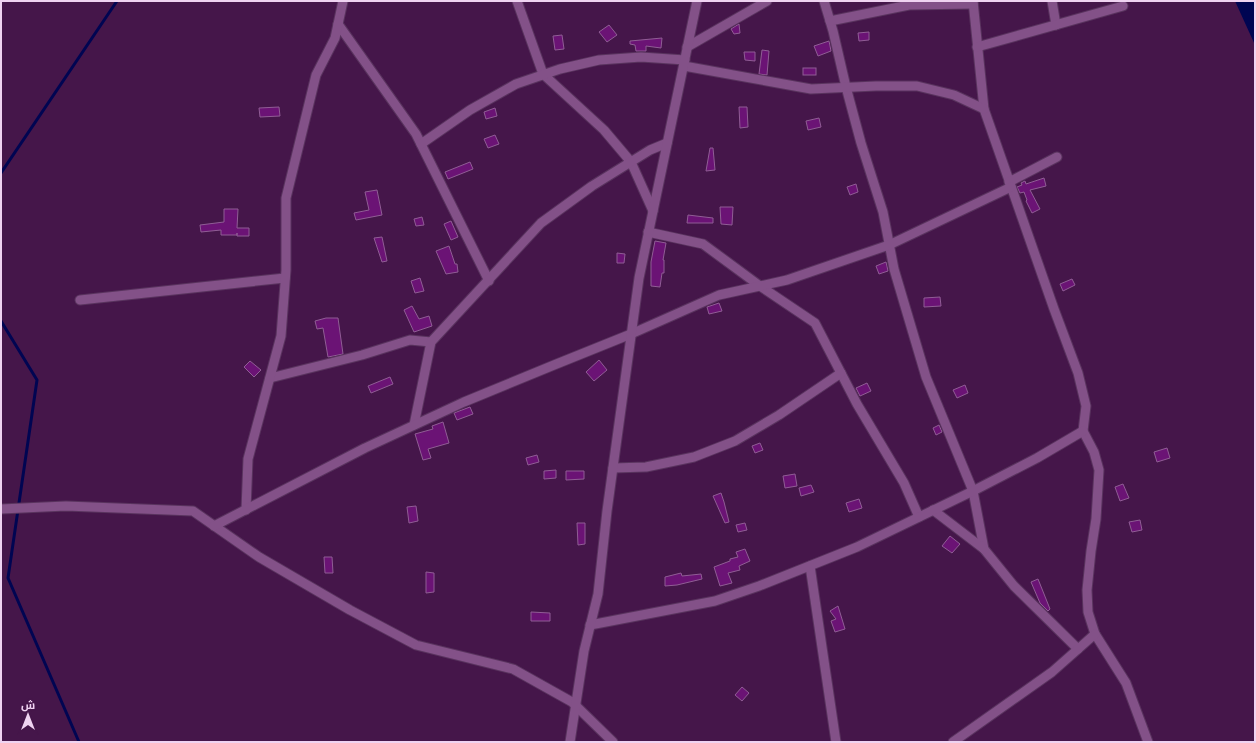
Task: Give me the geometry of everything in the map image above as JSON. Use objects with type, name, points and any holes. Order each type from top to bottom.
[{"type":"street","points":[[246,510],[248,459],[280,336],[285,278],[286,198],[316,75],[335,38],[343,1]]},
{"type":"street","points":[[516,1],[543,74],[604,130],[631,162],[653,211]]},
{"type":"street","points":[[570,742],[584,651],[598,594],[613,468],[639,278],[697,1]]},
{"type":"street","points":[[687,47],[767,1]]},
{"type":"street","points":[[824,1],[861,143],[883,212],[894,268],[926,377],[973,491],[984,549]]},
{"type":"street","points":[[1052,1],[1056,24]]},
{"type":"street","points":[[830,21],[909,4],[973,3],[984,109],[1054,309],[1078,372],[1086,406],[1084,431],[1094,452],[1099,470],[1096,519],[1087,590],[1088,612],[1095,634],[1126,683],[1148,742]]},
{"type":"street","points":[[977,46],[1123,6]]},
{"type":"street","points":[[338,24],[416,134],[489,281]]},
{"type":"street","points":[[421,144],[476,106],[516,84],[560,69],[599,60],[641,57],[684,63],[811,89],[917,86],[954,95],[984,109]]},
{"type":"street","points":[[414,426],[432,342],[541,223],[592,186],[650,150],[667,143]]},
{"type":"street","points":[[214,526],[365,448],[464,402],[631,334],[719,296],[787,280],[890,245],[1010,184],[1058,157]]},
{"type":"street","points":[[648,232],[703,244],[760,286],[815,323],[857,404],[904,483],[919,517]]},
{"type":"street","points":[[80,300],[285,278]]},
{"type":"street","points":[[270,378],[362,355],[410,340],[432,342]]},
{"type":"street","points":[[613,468],[646,467],[694,457],[735,441],[779,415],[841,373]]},
{"type":"street","points":[[590,625],[715,601],[810,566],[857,547],[973,491],[1037,458],[1084,431]]},
{"type":"street","points":[[1,509],[66,506],[193,511],[259,557],[350,610],[416,645],[513,669],[572,702],[613,742]]},
{"type":"street","points":[[933,510],[984,549],[1014,586],[1078,649]]},
{"type":"street","points":[[810,566],[836,742]]},
{"type":"street","points":[[953,742],[1052,672],[1095,634]]},
{"type":"shaded area","points":[[1235,1],[1255,1],[1255,45]]},
{"type":"building","points":[[739,24],[740,33],[734,34],[731,29]]},
{"type":"building","points":[[609,25],[617,35],[607,42],[599,32]]},
{"type":"building","points":[[869,32],[869,40],[859,41],[858,33]]},
{"type":"building","points":[[562,35],[564,49],[555,50],[553,36]]},
{"type":"building","points":[[662,38],[661,48],[646,46],[646,51],[636,51],[635,45],[630,44],[630,41]]},
{"type":"building","points":[[829,41],[831,51],[818,56],[814,46]]},
{"type":"building","points":[[762,50],[769,51],[767,75],[759,74]]},
{"type":"building","points":[[744,52],[755,52],[755,61],[745,60]]},
{"type":"building","points":[[803,68],[816,68],[816,75],[803,75]]},
{"type":"building","points":[[279,107],[280,116],[260,117],[259,108]]},
{"type":"building","points":[[739,107],[747,107],[748,127],[740,128]]},
{"type":"building","points":[[495,108],[497,116],[486,119],[484,112]]},
{"type":"building","points":[[819,118],[821,127],[808,130],[806,121]]},
{"type":"building","points":[[495,135],[499,144],[488,148],[484,139]]},
{"type":"building","points":[[710,148],[713,148],[715,170],[706,171]]},
{"type":"building","points":[[470,162],[473,169],[448,179],[445,172]]},
{"type":"building","points":[[1044,178],[1046,186],[1030,190],[1040,209],[1032,213],[1026,201],[1024,192],[1020,193],[1017,187],[1022,185],[1021,183],[1025,181],[1026,184]]},
{"type":"building","points":[[856,184],[858,192],[850,195],[847,187]]},
{"type":"building","points":[[377,190],[382,215],[356,220],[354,213],[369,210],[365,192]]},
{"type":"building","points":[[720,207],[733,207],[732,225],[721,224]]},
{"type":"building","points":[[224,209],[238,209],[237,228],[249,228],[249,236],[221,235],[221,230],[201,232],[200,225],[224,222]]},
{"type":"building","points":[[688,215],[713,218],[713,223],[687,223]]},
{"type":"building","points":[[422,217],[424,225],[416,226],[414,219]]},
{"type":"building","points":[[451,221],[458,237],[451,240],[444,224]]},
{"type":"building","points":[[382,237],[387,261],[382,262],[374,238]]},
{"type":"building","points":[[655,241],[666,243],[663,260],[664,273],[662,273],[660,287],[651,286],[651,262]]},
{"type":"building","points":[[449,246],[455,264],[457,264],[458,272],[446,274],[436,251]]},
{"type":"building","points":[[617,253],[625,254],[624,263],[617,263]]},
{"type":"building","points":[[886,262],[888,271],[879,274],[876,266]]},
{"type":"building","points":[[420,278],[424,291],[415,293],[411,281]]},
{"type":"building","points":[[1072,279],[1075,285],[1063,291],[1060,284]]},
{"type":"building","points":[[940,297],[941,306],[924,307],[924,298]]},
{"type":"building","points":[[719,303],[722,311],[709,314],[707,307]]},
{"type":"building","points":[[412,306],[419,319],[429,316],[432,326],[414,332],[404,310]]},
{"type":"building","points":[[326,318],[338,318],[343,354],[328,357],[323,328],[317,329],[315,321]]},
{"type":"building","points":[[599,360],[607,370],[594,381],[586,372]]},
{"type":"building","points":[[250,361],[261,370],[254,377],[244,367]]},
{"type":"building","points":[[390,377],[393,384],[371,393],[368,386]]},
{"type":"building","points":[[867,383],[871,391],[860,396],[856,388]]},
{"type":"building","points":[[965,385],[968,393],[957,398],[953,390]]},
{"type":"building","points":[[470,407],[473,414],[457,420],[454,413]]},
{"type":"building","points":[[443,422],[449,443],[428,449],[431,458],[423,460],[415,434],[433,429],[432,426]]},
{"type":"building","points":[[939,425],[942,432],[936,435],[933,428]]},
{"type":"building","points":[[760,443],[763,450],[755,453],[752,446]]},
{"type":"building","points":[[1167,448],[1170,458],[1157,462],[1154,452]]},
{"type":"building","points":[[537,455],[539,462],[528,465],[526,458]]},
{"type":"building","points":[[556,470],[556,478],[544,479],[544,471]]},
{"type":"building","points":[[566,471],[584,471],[584,479],[566,480]]},
{"type":"building","points":[[795,474],[797,486],[785,488],[783,476]]},
{"type":"building","points":[[1123,484],[1129,498],[1120,501],[1115,487]]},
{"type":"building","points":[[811,485],[814,492],[801,496],[799,488]]},
{"type":"building","points":[[721,493],[729,522],[725,523],[713,496]]},
{"type":"building","points":[[859,499],[862,508],[849,512],[846,503]]},
{"type":"building","points":[[416,506],[418,521],[409,523],[407,507]]},
{"type":"building","points":[[1140,520],[1142,530],[1132,532],[1129,522]]},
{"type":"building","points":[[577,523],[585,523],[585,544],[578,545]]},
{"type":"building","points":[[745,523],[747,530],[738,532],[736,525]]},
{"type":"building","points":[[950,536],[960,544],[952,553],[942,546]]},
{"type":"building","points":[[745,549],[750,561],[739,566],[740,570],[728,573],[732,583],[720,586],[714,567],[730,561],[730,559],[738,557],[736,552]]},
{"type":"building","points":[[324,557],[332,557],[333,573],[325,573]]},
{"type":"building","points":[[426,572],[434,573],[434,592],[426,593]]},
{"type":"building","points":[[681,573],[682,576],[701,574],[702,579],[677,585],[665,586],[665,577]]},
{"type":"building","points":[[1038,579],[1050,609],[1048,611],[1040,603],[1031,582]]},
{"type":"building","points":[[838,606],[845,629],[835,632],[831,621],[836,619],[830,611]]},
{"type":"building","points":[[531,612],[550,613],[550,621],[531,621]]},
{"type":"building","points":[[742,687],[749,693],[742,701],[735,695]]},
{"type":"waterway","points":[[1,173],[117,1]]},
{"type":"waterway","points":[[1,321],[37,380],[8,578],[79,742]]}]
